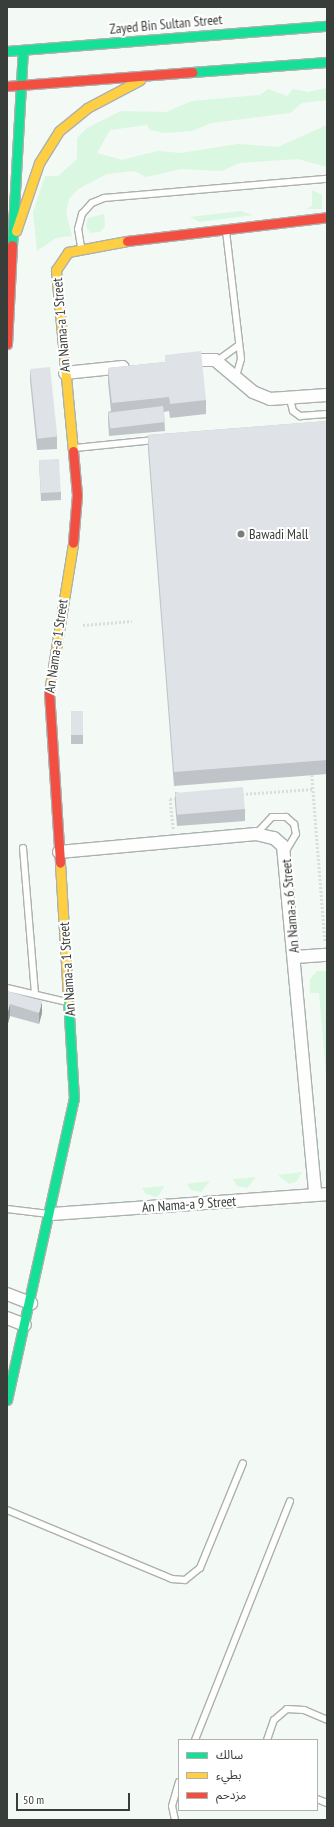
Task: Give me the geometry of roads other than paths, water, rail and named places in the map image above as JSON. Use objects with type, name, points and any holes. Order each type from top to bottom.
[{"type":"main road","name":"Zayed Bin Sultan Street","points":[[7,51],[327,26]]},
{"type":"main road","points":[[7,344],[16,231],[23,85],[23,50]]},
{"type":"main road","points":[[7,86],[327,62]]},
{"type":"main road","points":[[16,231],[39,163],[59,131],[87,108],[148,76]]},
{"type":"main road","name":"An Nama-a 1 Street","points":[[7,1400],[51,1214],[74,1099],[70,1002],[49,684],[77,515],[73,448],[56,270],[68,252],[81,246],[327,217]]},
{"type":"street","points":[[175,362],[217,361],[261,397],[290,399],[327,395]]},
{"type":"street","points":[[65,373],[140,365]]},
{"type":"street","name":"An Nama-a 6 Street","points":[[59,852],[256,834],[274,838],[286,852],[314,1194]]},
{"type":"street","points":[[295,957],[327,955]]},
{"type":"street","name":"An Nama-a 9 Street","points":[[51,1214],[327,1194]]},
{"type":"street","points":[[7,1294],[31,1303]]},
{"type":"street","points":[[7,1318],[25,1325]]},
{"type":"lane","points":[[81,246],[78,229],[82,214],[92,203],[104,198],[327,179]]},
{"type":"lane","points":[[225,230],[241,363],[236,377]]},
{"type":"lane","points":[[217,361],[239,345]]},
{"type":"lane","points":[[290,399],[293,411],[300,416],[327,414]]},
{"type":"lane","points":[[73,448],[163,439]]},
{"type":"lane","points":[[256,834],[272,817],[286,817],[294,824],[296,834],[286,852]]},
{"type":"lane","points":[[23,848],[35,994]]},
{"type":"lane","points":[[7,988],[70,1002]]},
{"type":"lane","points":[[7,1209],[51,1214]]},
{"type":"lane","points":[[7,1510],[172,1578],[185,1580],[200,1568],[243,1464]]},
{"type":"lane","points":[[195,1739],[290,1501]]},
{"type":"lane","points":[[267,1739],[274,1720],[287,1709],[304,1710],[327,1720]]},
{"type":"lane","points":[[175,1820],[172,1806],[178,1785]]},
{"type":"place","name":"Bawadi Mall","points":[[241,534]]}]
